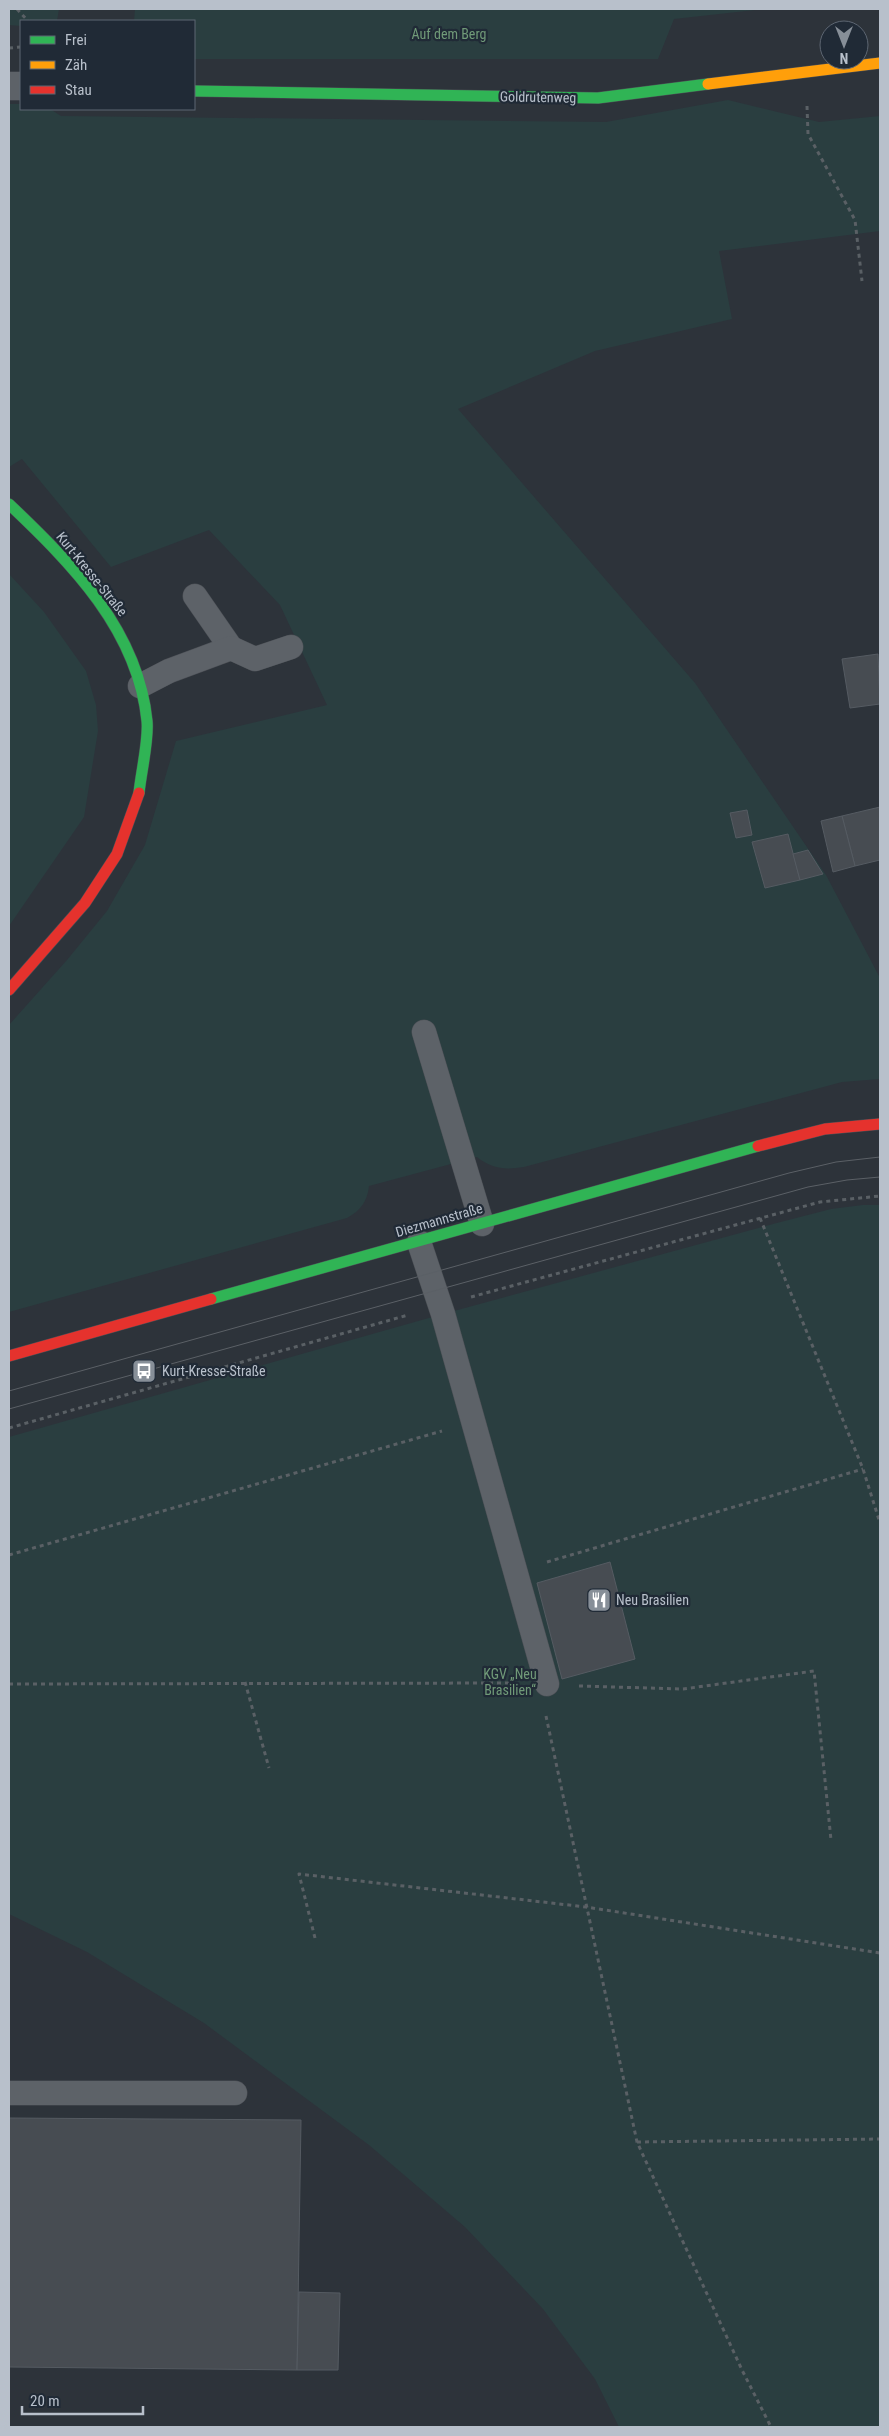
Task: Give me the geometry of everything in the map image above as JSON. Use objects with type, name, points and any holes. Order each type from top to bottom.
[{"type":"street","name":"Goldrutenweg","points":[[195,90],[598,98],[804,70],[880,63]]},
{"type":"street","name":"Kurt-Kresse-Straße","points":[[9,504],[61,554],[114,622],[136,667],[147,722],[138,798],[117,854],[85,903],[9,990]]},
{"type":"street","name":"Diezmannstraße","points":[[9,1356],[770,1142],[826,1129],[880,1124]]},
{"type":"lane","points":[[195,596],[231,648],[255,659],[291,647]]},
{"type":"lane","points":[[140,686],[169,671],[231,648]]},
{"type":"lane","points":[[424,1032],[482,1224]]},
{"type":"lane","points":[[419,1242],[443,1314],[548,1684]]},
{"type":"lane","points":[[9,2093],[235,2093]]},
{"type":"path","points":[[18,9],[27,20]]},
{"type":"path","points":[[804,70],[808,134],[855,220],[862,281]]},
{"type":"path","points":[[760,1218],[863,1468],[880,1523]]},
{"type":"path","points":[[9,1555],[474,1422]]},
{"type":"path","points":[[517,1571],[863,1468]]},
{"type":"path","points":[[9,1684],[245,1682],[548,1684],[592,1688],[683,1689],[814,1671],[831,1840]]},
{"type":"path","points":[[245,1682],[269,1768]]},
{"type":"path","points":[[548,1684],[544,1705],[637,2142],[742,2370],[771,2427]]},
{"type":"path","points":[[315,1938],[298,1874],[586,1907],[880,1953]]},
{"type":"path","points":[[637,2142],[880,2139]]},
{"type":"green space","points":[[9,9],[59,9],[57,20],[20,20],[20,26],[9,25]]},
{"type":"green space","name":"Auf dem Berg","points":[[135,9],[765,9],[674,19],[658,59],[195,59],[195,20],[134,20]]},
{"type":"green space","points":[[728,100],[819,122],[880,116],[880,231],[719,251],[732,319],[595,351],[458,409],[695,683],[826,875],[880,978],[880,1079],[842,1082],[524,1167],[499,1168],[477,1157],[369,1186],[367,1197],[362,1205],[347,1218],[9,1312],[9,1025],[67,960],[107,911],[145,845],[176,741],[327,705],[280,605],[209,530],[111,567],[22,459],[9,467],[9,104],[20,104],[20,110],[52,110],[61,116],[606,122]]},
{"type":"green space","points":[[9,574],[44,612],[86,671],[96,705],[98,731],[84,817],[9,926]]},
{"type":"green space","name":"KGV „Neu Brasilien“","points":[[880,1205],[880,2427],[619,2427],[595,2379],[543,2309],[465,2227],[369,2145],[204,2023],[87,1952],[9,1914],[9,1437],[443,1314],[773,1224],[831,1209]]},
{"type":"building","points":[[878,654],[880,704],[850,708],[842,659]]},
{"type":"building","points":[[880,807],[880,860],[855,866],[842,816]]},
{"type":"building","points":[[747,810],[752,835],[736,838],[730,813]]},
{"type":"building","points":[[842,816],[855,866],[833,872],[821,821]]},
{"type":"building","points":[[788,834],[800,880],[765,888],[752,842]]},
{"type":"building","points":[[808,850],[823,874],[800,880],[793,854]]},
{"type":"building","points":[[610,1562],[635,1659],[562,1679],[537,1583]]},
{"type":"building","points":[[9,2118],[301,2120],[297,2370],[9,2367]]},
{"type":"building","points":[[299,2292],[340,2293],[338,2370],[297,2370]]},
{"type":"tram line","points":[[9,1391],[789,1173],[836,1162],[880,1157]]},
{"type":"tram line","points":[[9,1409],[808,1187],[847,1180],[880,1177]]},
{"type":"traffic: fast","points":[[195,91],[598,98],[708,84]]},
{"type":"traffic: fast","points":[[9,504],[56,550],[78,575],[116,628],[130,657],[141,688],[147,721],[146,747],[139,793]]},
{"type":"traffic: fast","points":[[211,1299],[758,1146]]},
{"type":"traffic: slow","points":[[708,84],[880,63]]},
{"type":"traffic: jam","points":[[9,990],[85,903],[117,854],[139,793]]},
{"type":"traffic: jam","points":[[758,1146],[825,1129],[880,1124]]},
{"type":"traffic: jam","points":[[9,1356],[211,1299]]},
{"type":"place","name":"Kurt-Kresse-Straße","points":[[144,1371]]},
{"type":"place","name":"Neu Brasilien","points":[[599,1600]]}]
